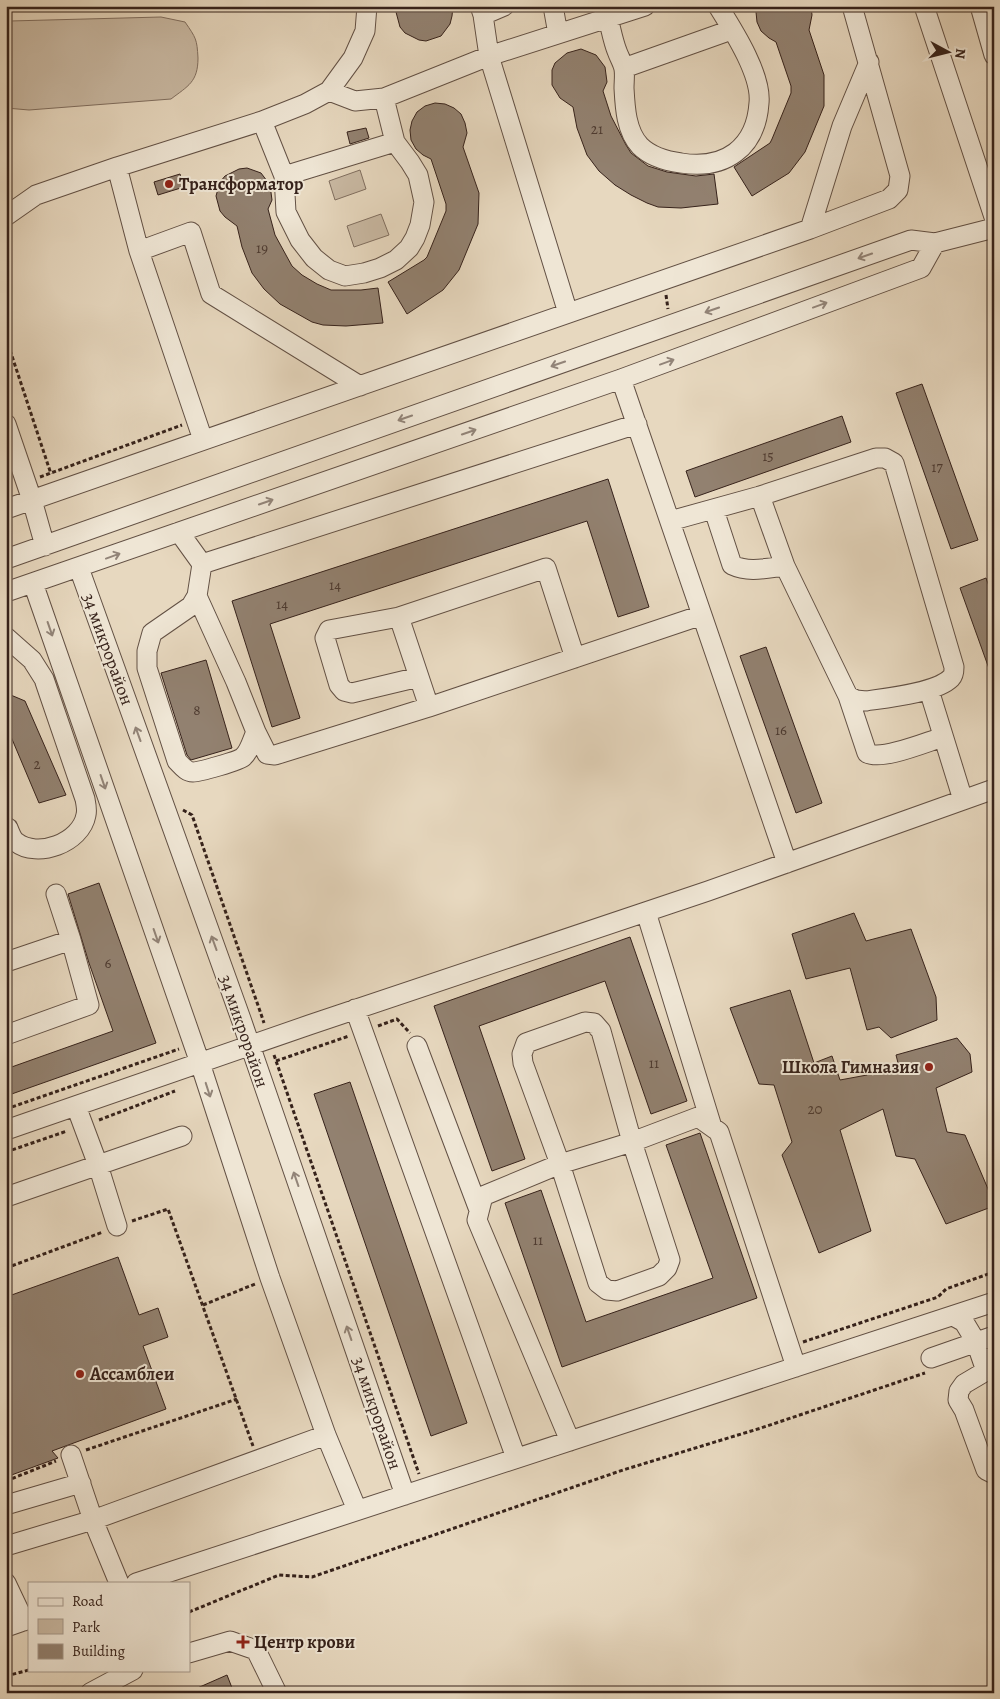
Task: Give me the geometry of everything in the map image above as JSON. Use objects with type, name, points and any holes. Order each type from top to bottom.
[{"type":"street","points":[[6,216],[36,195],[262,121],[305,104],[328,91],[353,58],[365,31],[367,6]]},
{"type":"street","points":[[504,6],[481,10],[489,56],[568,313]]},
{"type":"street","points":[[553,6],[558,34]]},
{"type":"street","points":[[328,91],[355,101],[384,98],[489,56],[645,6]]},
{"type":"street","points":[[608,18],[617,52],[624,68],[624,91],[628,127],[640,145],[662,160],[688,164],[710,164],[730,156],[746,144],[756,127],[760,101],[755,75],[744,51],[718,6]]},
{"type":"street","points":[[6,509],[810,229],[889,199],[898,190],[900,176],[852,6]]},
{"type":"street","points":[[924,6],[994,217]]},
{"type":"street","points":[[980,6],[994,55]]},
{"type":"street","points":[[624,68],[731,30]]},
{"type":"street","points":[[810,229],[842,126],[868,62]]},
{"type":"street","points":[[262,121],[284,176],[286,212],[300,240],[314,258],[329,270],[345,276],[380,268],[396,260],[409,248],[420,225],[424,202],[418,175],[395,142],[384,98]]},
{"type":"street","points":[[284,176],[395,142]]},
{"type":"street","points":[[117,167],[139,251],[203,440]]},
{"type":"street","points":[[6,559],[911,240],[935,242],[994,228]]},
{"type":"street","points":[[139,251],[190,232],[211,294],[360,386]]},
{"type":"street","points":[[6,592],[621,379],[921,268],[935,242]]},
{"type":"street","points":[[621,379],[787,863]]},
{"type":"street","points":[[6,424],[32,500],[45,546]]},
{"type":"street","points":[[202,564],[637,424]]},
{"type":"street","points":[[670,521],[760,496],[876,458],[885,458],[894,463],[954,667],[954,673],[950,679],[929,690],[866,701],[856,700],[848,696]]},
{"type":"street","points":[[760,496],[786,566],[848,696],[867,753],[871,755],[885,755],[943,737]]},
{"type":"street","points":[[714,510],[732,565],[740,569],[749,570],[786,566]]},
{"type":"street","points":[[179,532],[202,564],[197,596],[191,606],[152,633],[147,651],[147,668],[177,761],[192,772],[203,771],[242,758],[256,732]]},
{"type":"street","name":"34 микрорайон","points":[[79,568],[241,1019],[405,1495]]},
{"type":"street","points":[[419,677],[352,693],[344,691],[339,685],[325,638],[329,630],[399,617],[546,568],[575,658]]},
{"type":"street","points":[[34,583],[194,1044],[270,1278],[326,1435],[357,1510]]},
{"type":"street","points":[[197,596],[236,682],[256,732],[267,754],[276,755],[429,708],[702,615]]},
{"type":"street","points":[[399,617],[429,708]]},
{"type":"street","points":[[7,827],[14,841],[28,849],[50,848],[64,843],[77,834],[86,816],[86,799],[44,679],[32,660],[10,645]]},
{"type":"street","points":[[929,690],[963,800]]},
{"type":"street","points":[[6,1130],[355,1009],[646,912],[994,789]]},
{"type":"street","points":[[6,1035],[89,1005],[56,894]]},
{"type":"street","points":[[646,912],[712,1127]]},
{"type":"street","points":[[6,962],[71,940]]},
{"type":"street","points":[[355,1009],[516,1458]]},
{"type":"street","points":[[585,1022],[594,1023],[600,1031],[632,1142],[670,1260],[667,1268],[659,1276],[617,1291],[607,1290],[598,1283],[560,1164],[522,1064],[522,1054],[526,1043],[585,1022]]},
{"type":"street","points":[[417,1046],[479,1210]]},
{"type":"street","points":[[76,1106],[118,1226]]},
{"type":"street","points":[[570,1441],[477,1220],[483,1196],[560,1164],[632,1142],[698,1117],[719,1132],[796,1367]]},
{"type":"street","points":[[6,1197],[182,1136]]},
{"type":"street","points":[[139,1582],[994,1302]]},
{"type":"street","points":[[953,1316],[964,1322],[985,1339],[990,1371],[964,1384],[959,1391],[958,1400],[964,1410],[986,1470],[994,1474]]},
{"type":"street","points":[[928,1365],[985,1339]]},
{"type":"street","points":[[6,1546],[93,1520],[326,1435]]},
{"type":"street","points":[[71,1455],[93,1520],[119,1582]]},
{"type":"street","points":[[6,1505],[81,1484]]},
{"type":"street","points":[[6,1583],[20,1622]]},
{"type":"street","points":[[190,1653],[230,1641],[256,1650],[276,1693]]},
{"type":"street","points":[[90,1693],[127,1672]]},
{"type":"path","points":[[664,280],[671,325]]},
{"type":"path","points":[[6,338],[57,491]]},
{"type":"path","points":[[25,481],[51,474],[182,425],[192,409]]},
{"type":"path","points":[[161,797],[192,815],[261,1014],[241,1019]]},
{"type":"path","points":[[6,1109],[194,1044]]},
{"type":"path","points":[[274,1056],[424,1489]]},
{"type":"path","points":[[6,1152],[83,1126],[179,1090]]},
{"type":"path","points":[[6,1268],[168,1209],[259,1460]]},
{"type":"path","points":[[789,1347],[938,1297],[946,1289],[994,1272]]},
{"type":"path","points":[[203,1305],[270,1278]]},
{"type":"path","points":[[190,1612],[278,1575],[312,1576],[623,1470],[761,1428],[928,1365]]},
{"type":"path","points":[[6,1481],[71,1455],[237,1399]]},
{"type":"path","points":[[6,1676],[28,1670]]},
{"type":"green space","points":[[161,17],[185,22],[194,35],[197,47],[198,66],[194,78],[187,87],[171,99],[29,110],[6,108],[6,23],[10,21]]},
{"type":"green space","points":[[360,170],[366,189],[335,200],[329,181]]},
{"type":"green space","points":[[381,214],[389,235],[354,247],[347,226]]},
{"type":"building","points":[[397,6],[453,6],[450,24],[441,36],[426,41],[419,40],[405,33],[400,27],[396,12]]},
{"type":"building","points":[[757,6],[811,6],[812,15],[809,30],[824,75],[824,106],[805,152],[789,173],[752,196],[734,167],[770,143],[791,93],[791,86],[776,42],[761,31],[757,22]]},
{"type":"building","points":[[581,49],[596,55],[605,67],[607,82],[603,91],[611,116],[631,153],[648,166],[667,172],[696,176],[714,174],[718,204],[681,208],[658,207],[631,195],[615,185],[599,171],[587,155],[577,128],[573,107],[560,98],[552,85],[552,70],[555,63],[567,53]]},
{"type":"building","points":[[435,103],[445,104],[454,108],[461,114],[465,123],[467,133],[463,147],[479,193],[478,224],[459,270],[443,290],[407,314],[388,282],[427,257],[446,211],[446,204],[431,159],[416,149],[411,140],[410,130],[417,112],[425,106]]},
{"type":"building","points":[[366,128],[369,138],[350,144],[347,132]]},
{"type":"building","points":[[247,168],[261,173],[270,185],[272,200],[268,209],[275,235],[292,266],[302,275],[331,290],[378,288],[383,323],[346,326],[323,325],[312,322],[280,304],[264,289],[252,273],[242,247],[237,226],[220,211],[216,196],[220,182],[225,176],[239,169]]},
{"type":"building","name":"Трансформатор","points":[[180,174],[184,187],[158,195],[154,182]]},
{"type":"building","points":[[922,384],[978,540],[951,549],[896,393]]},
{"type":"building","points":[[842,416],[851,442],[695,497],[686,471]]},
{"type":"building","points":[[608,479],[649,607],[618,617],[587,521],[270,624],[300,718],[272,727],[232,601]]},
{"type":"building","points":[[986,578],[994,600],[994,677],[992,677],[960,588]]},
{"type":"building","points":[[766,647],[822,803],[796,813],[740,656]]},
{"type":"building","points":[[206,660],[232,748],[191,760],[187,755],[161,673]]},
{"type":"building","points":[[6,693],[25,701],[66,795],[39,803],[9,732],[6,731]]},
{"type":"building","points":[[99,883],[156,1043],[6,1096],[6,1069],[113,1031],[89,963],[68,894]]},
{"type":"building","points":[[854,913],[866,941],[911,929],[936,997],[937,1020],[891,1038],[879,1027],[867,1030],[850,968],[806,979],[792,934]]},
{"type":"building","points":[[630,937],[687,1101],[651,1114],[605,981],[479,1026],[525,1159],[492,1171],[434,1006]]},
{"type":"building","points":[[790,990],[814,1063],[832,1056],[840,1080],[867,1075],[898,1063],[896,1055],[957,1038],[970,1054],[972,1072],[936,1088],[947,1132],[965,1135],[994,1206],[946,1224],[915,1159],[896,1156],[883,1109],[840,1130],[871,1231],[819,1253],[782,1155],[792,1142],[774,1085],[759,1084],[730,1008]]},
{"type":"building","points":[[350,1082],[467,1423],[431,1436],[314,1094]]},
{"type":"building","points":[[700,1133],[757,1298],[562,1367],[505,1203],[541,1190],[586,1322],[713,1278],[666,1145]]},
{"type":"building","name":"Ассамблеи","points":[[118,1257],[139,1315],[158,1308],[168,1337],[143,1346],[166,1409],[52,1451],[58,1458],[6,1477],[6,1297]]},
{"type":"building","points":[[227,1675],[234,1693],[186,1693]]},
{"type":"place","name":"Трансформатор","points":[[169,184]]},
{"type":"place","name":"Школа Гимназия","points":[[929,1067]]},
{"type":"place","name":"Ассамблеи","points":[[80,1374]]},
{"type":"place","name":"Центр крови","points":[[243,1642]]}]
